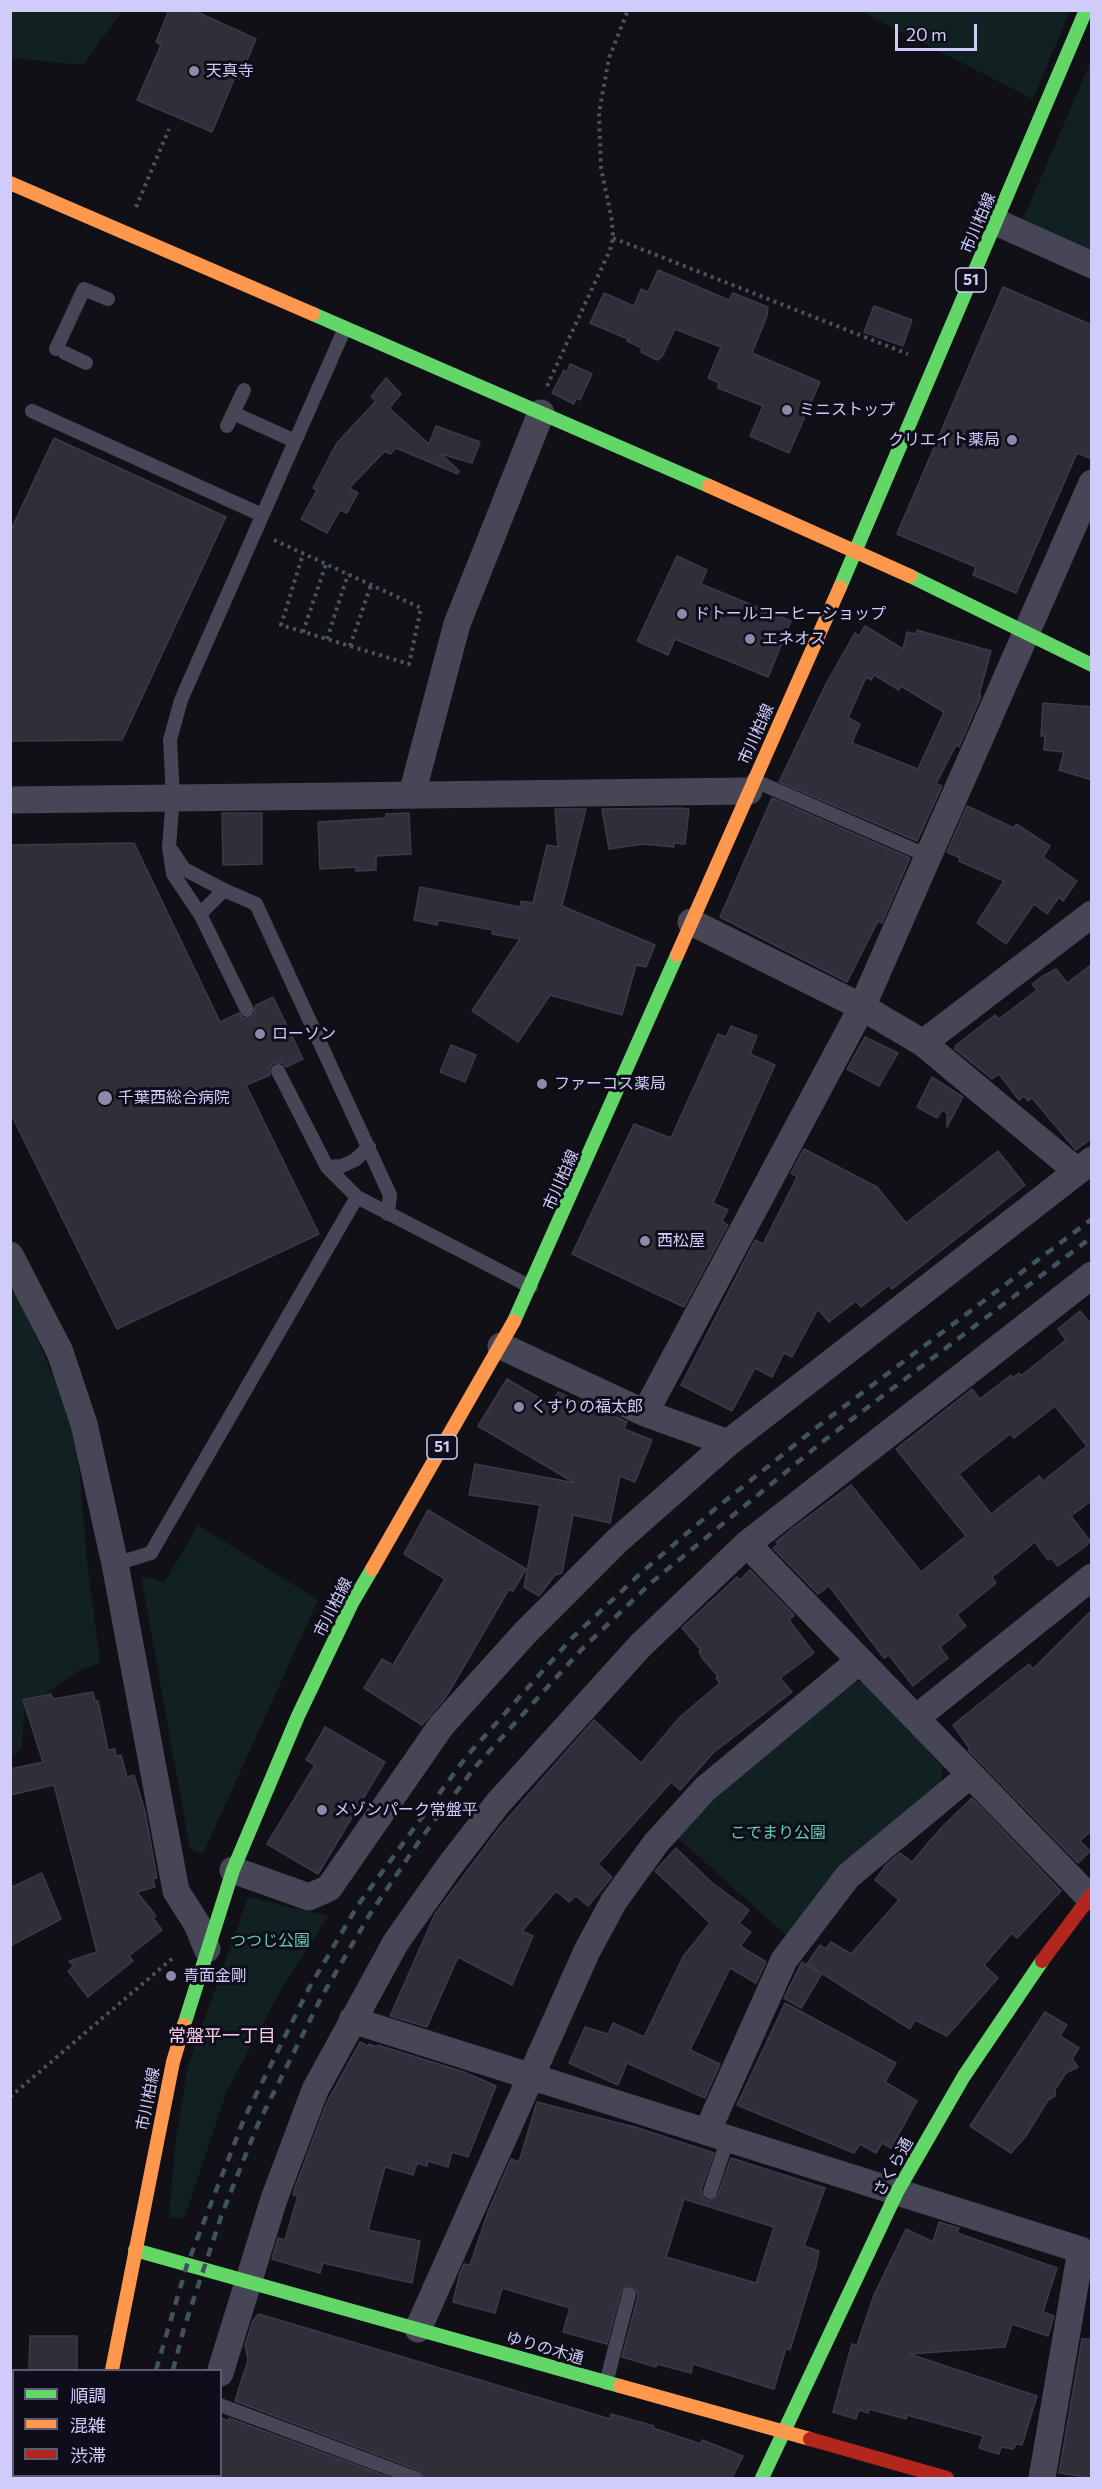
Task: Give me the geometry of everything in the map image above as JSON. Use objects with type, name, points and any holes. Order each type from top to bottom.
[{"type":"street","name":"市川柏線","points":[[112,2369],[173,2062],[204,1943],[233,1870],[298,1716],[352,1603],[501,1346],[531,1287],[856,550],[1086,10]]},
{"type":"street","points":[[10,183],[856,550],[1092,665]]},
{"type":"street","points":[[996,222],[1092,265]]},
{"type":"street","points":[[412,794],[457,624],[538,412]]},
{"type":"street","points":[[645,1413],[862,1007],[1092,483]]},
{"type":"street","points":[[10,800],[751,786]]},
{"type":"street","points":[[923,1043],[1092,914]]},
{"type":"street","points":[[233,1870],[309,1897],[329,1888],[441,1726],[525,1633],[618,1540],[728,1443],[1084,1165],[923,1043],[862,1007],[691,922]]},
{"type":"street","points":[[10,1255],[60,1352],[77,1404],[115,1564],[176,1891],[197,1924],[204,1943]]},
{"type":"street","points":[[221,2369],[274,2199],[315,2091],[396,1942],[448,1868],[498,1803],[640,1646],[747,1544],[1092,1275]]},
{"type":"street","points":[[501,1346],[645,1413],[728,1443]]},
{"type":"street","points":[[747,1544],[1090,1896]]},
{"type":"street","points":[[916,1718],[1092,1578]]},
{"type":"street","points":[[418,2329],[586,1951],[614,1901],[656,1843],[705,1790],[859,1660]]},
{"type":"street","points":[[718,2135],[784,1960],[848,1876],[970,1775]]},
{"type":"street","name":"さくら通","points":[[762,2478],[897,2192],[964,2076],[1024,1985],[1090,1896]]},
{"type":"street","points":[[352,2020],[1081,2250],[1042,2478]]},
{"type":"street","name":"ゆりの木通","points":[[135,2250],[947,2478]]},
{"type":"lane","points":[[86,363],[60,351],[84,289],[108,299]]},
{"type":"lane","points":[[247,1010],[200,914],[173,874],[169,847],[173,796],[170,740],[181,700],[345,328]]},
{"type":"lane","points":[[227,426],[244,390]]},
{"type":"lane","points":[[32,411],[262,515]]},
{"type":"lane","points":[[233,413],[295,441]]},
{"type":"lane","points":[[751,786],[928,856]]},
{"type":"lane","points":[[169,847],[184,869],[256,904],[390,1196],[388,1214]]},
{"type":"lane","points":[[200,914],[224,890]]},
{"type":"lane","points":[[278,1071],[327,1167],[357,1197],[531,1287]]},
{"type":"lane","points":[[327,1167],[342,1167],[355,1160],[369,1147]]},
{"type":"lane","points":[[115,1564],[151,1553],[357,1197]]},
{"type":"lane","points":[[710,2192],[718,2135]]},
{"type":"lane","points":[[606,2383],[629,2294]]},
{"type":"lane","points":[[222,2406],[415,2478]]},
{"type":"path","points":[[538,412],[610,250],[613,238],[612,221],[601,168],[599,113],[609,58],[628,10]]},
{"type":"path","points":[[135,209],[169,129]]},
{"type":"path","points":[[613,238],[935,365]]},
{"type":"path","points":[[267,537],[421,608],[408,664],[281,625],[303,554]]},
{"type":"path","points":[[303,632],[326,564]]},
{"type":"path","points":[[327,639],[348,574]]},
{"type":"path","points":[[350,646],[371,585]]},
{"type":"path","points":[[10,2097],[126,1996],[204,1943]]},
{"type":"green space","points":[[11,10],[122,11],[83,65],[12,58]]},
{"type":"green space","points":[[865,10],[1070,11],[1033,99],[864,13]]},
{"type":"green space","points":[[1091,61],[1091,254],[1021,224]]},
{"type":"green space","points":[[11,1291],[19,1296],[76,1430],[86,1552],[100,1663],[78,1671],[24,1709],[22,1748],[11,1757]]},
{"type":"green space","points":[[198,1525],[318,1600],[203,1854],[190,1849],[141,1576],[165,1582]]},
{"type":"green space","name":"こでまり公園","points":[[863,1682],[943,1767],[941,1783],[788,1937],[678,1838],[702,1810],[742,1772],[850,1683]]},
{"type":"green space","name":"つつじ公園","points":[[248,1897],[328,1916],[278,1995],[226,2093],[184,2219],[169,2217],[175,2146],[188,2066]]},
{"type":"building","points":[[169,10],[193,10],[256,39],[239,79],[235,77],[212,132],[137,100],[161,45],[156,42]]},
{"type":"building","points":[[658,270],[729,300],[733,293],[768,307],[767,316],[752,353],[820,382],[789,453],[750,436],[763,406],[718,388],[719,383],[708,378],[721,347],[675,329],[662,357],[657,360],[641,352],[642,348],[627,341],[628,339],[590,323],[604,293],[634,306],[641,289],[648,292]]},
{"type":"building","points":[[1003,287],[1092,325],[1092,459],[1077,453],[1016,593],[973,575],[976,567],[897,534]]},
{"type":"building","points":[[874,306],[912,320],[903,346],[864,332]]},
{"type":"building","points":[[570,364],[592,374],[580,400],[576,398],[574,404],[552,393],[564,370],[567,372]]},
{"type":"building","points":[[386,378],[401,394],[389,408],[429,444],[436,426],[480,442],[472,463],[441,454],[459,471],[458,474],[396,448],[390,454],[385,451],[349,488],[358,493],[347,513],[340,510],[327,533],[301,519],[317,490],[313,488],[337,443],[376,401],[371,397]]},
{"type":"building","points":[[54,438],[226,517],[122,740],[10,741],[10,532]]},
{"type":"building","points":[[677,556],[707,570],[701,584],[791,621],[768,677],[675,639],[668,655],[637,641]]},
{"type":"building","points":[[865,626],[903,649],[907,632],[915,634],[917,630],[991,651],[979,695],[981,696],[959,747],[956,745],[936,784],[942,786],[917,841],[779,782],[826,684],[855,633],[859,636]],"holes":[[[874,675],[899,690],[901,686],[944,712],[918,769],[852,743],[860,724],[848,718],[866,677],[871,680]]]},
{"type":"building","points":[[1043,703],[1092,707],[1092,780],[1059,770],[1064,752],[1044,750],[1045,736],[1041,736]]},
{"type":"building","points":[[772,798],[910,858],[882,923],[878,921],[847,982],[720,917]]},
{"type":"building","points":[[967,806],[1014,828],[1016,824],[1050,846],[1043,857],[1077,881],[1063,901],[1059,897],[1047,914],[1034,904],[1006,944],[977,923],[1004,881],[959,861],[960,858],[947,852]]},
{"type":"building","points":[[555,809],[586,809],[562,906],[655,945],[646,967],[636,965],[622,1015],[550,995],[518,1042],[472,1011],[520,939],[492,934],[493,930],[438,920],[437,925],[414,920],[420,887],[520,907],[521,901],[533,903],[547,845],[558,847]]},
{"type":"building","points":[[602,809],[689,809],[685,844],[674,843],[674,847],[644,844],[609,849]]},
{"type":"building","points":[[222,813],[262,813],[262,864],[223,865]]},
{"type":"building","points":[[409,813],[411,854],[376,856],[376,870],[356,871],[356,867],[320,869],[318,822],[386,818],[386,814]]},
{"type":"building","points":[[134,843],[220,1022],[239,1013],[243,1018],[250,1018],[255,1014],[255,1006],[273,997],[303,1059],[286,1067],[282,1063],[274,1063],[270,1067],[270,1075],[246,1085],[319,1234],[117,1329],[10,1112],[10,845]]},
{"type":"building","points":[[1092,964],[1092,1138],[1076,1150],[1032,1098],[1028,1101],[1024,1096],[1019,1100],[999,1074],[992,1079],[955,1049],[955,1046],[995,1015],[999,1019],[1037,990],[1032,984],[1043,976],[1056,969],[1067,983]]},
{"type":"building","points":[[731,1026],[757,1036],[750,1054],[775,1065],[713,1203],[728,1210],[722,1221],[728,1225],[684,1307],[572,1254],[634,1124],[671,1138],[718,1034],[726,1037]]},
{"type":"building","points":[[865,1037],[898,1053],[879,1086],[847,1069]]},
{"type":"building","points":[[451,1045],[476,1055],[465,1082],[440,1072]]},
{"type":"building","points":[[932,1077],[963,1097],[947,1127],[947,1113],[942,1110],[937,1118],[917,1107]]},
{"type":"building","points":[[804,1149],[877,1187],[906,1223],[998,1151],[1025,1185],[892,1289],[889,1285],[861,1307],[856,1301],[829,1322],[818,1309],[792,1357],[784,1353],[772,1377],[755,1368],[732,1411],[681,1385],[755,1240],[763,1244],[797,1177],[791,1173]]},
{"type":"building","points":[[1080,1311],[1092,1325],[1092,1500],[1071,1516],[1090,1541],[1058,1566],[1051,1558],[1048,1560],[1035,1542],[992,1577],[996,1583],[957,1615],[966,1626],[940,1647],[948,1658],[913,1686],[889,1655],[884,1658],[829,1586],[818,1594],[773,1548],[778,1544],[776,1542],[793,1528],[851,1485],[921,1572],[966,1536],[896,1449],[972,1389],[980,1399],[1011,1375],[1013,1378],[1019,1373],[1021,1376],[1066,1340],[1058,1329]],"holes":[[[1055,1406],[1087,1446],[1043,1481],[1039,1476],[991,1514],[959,1474],[1010,1434],[1014,1438]]]},
{"type":"building","points":[[507,1379],[551,1405],[558,1392],[600,1412],[601,1410],[627,1422],[624,1429],[652,1440],[635,1482],[620,1476],[610,1523],[573,1515],[562,1573],[555,1575],[539,1596],[524,1587],[540,1505],[469,1495],[475,1464],[575,1483],[478,1426]]},
{"type":"building","points":[[428,1510],[526,1569],[513,1591],[509,1589],[446,1697],[422,1725],[364,1688],[382,1659],[393,1665],[445,1579],[404,1554]]},
{"type":"building","points":[[750,1570],[793,1614],[794,1616],[789,1620],[814,1653],[780,1678],[792,1692],[714,1752],[680,1790],[671,1782],[598,1864],[612,1877],[588,1906],[576,1896],[569,1902],[556,1891],[522,1931],[533,1936],[512,1985],[458,1957],[427,2027],[390,2016],[435,1914],[500,1827],[594,1720],[641,1763],[680,1717],[720,1683],[716,1678],[718,1676],[702,1658],[699,1651],[701,1650],[682,1628],[737,1577],[740,1580]]},
{"type":"building","points":[[1092,1610],[1092,1830],[1080,1841],[1090,1851],[1078,1863],[968,1750],[970,1749],[953,1725],[1029,1664],[1033,1669]]},
{"type":"building","points":[[93,1692],[95,1701],[98,1701],[108,1750],[115,1749],[116,1756],[121,1755],[127,1777],[134,1775],[145,1811],[157,1878],[153,1879],[155,1887],[137,1892],[156,1916],[153,1918],[162,1930],[129,1956],[133,1961],[88,1997],[68,1971],[74,1966],[69,1961],[97,1952],[54,1785],[10,1795],[10,1769],[43,1762],[23,1700],[51,1694],[53,1699]]},
{"type":"building","name":"メゾンパーク常盤平","points":[[325,1727],[385,1762],[318,1874],[267,1844],[315,1765],[306,1760]]},
{"type":"building","points":[[972,1798],[1061,1891],[1017,1938],[1012,1933],[984,1965],[998,1978],[947,2036],[915,2020],[910,2029],[807,1964],[820,1945],[826,1949],[831,1942],[851,1954],[899,1900],[875,1880],[887,1864],[900,1853],[912,1862],[941,1828]]},
{"type":"building","points":[[676,1848],[711,1882],[749,1910],[739,1923],[751,1932],[740,1946],[766,1962],[756,1983],[730,1968],[690,2050],[720,2064],[705,2098],[627,2063],[618,2085],[569,2063],[585,2027],[608,2034],[613,2023],[644,2037],[683,1957],[710,1923],[655,1871]]},
{"type":"building","points":[[42,1873],[61,1919],[10,1946],[10,1888]]},
{"type":"building","points":[[802,1962],[821,1975],[801,2008],[784,1998]]},
{"type":"building","points":[[785,2003],[896,2063],[885,2082],[917,2101],[891,2148],[882,2143],[876,2153],[860,2144],[854,2153],[737,2105]]},
{"type":"building","points":[[1045,2012],[1067,2025],[1060,2036],[1079,2048],[1072,2059],[1078,2067],[1066,2073],[1055,2089],[1055,2096],[1048,2100],[1026,2136],[1011,2153],[970,2126]]},
{"type":"building","points":[[360,2042],[368,2046],[369,2044],[377,2047],[378,2045],[464,2072],[496,2086],[468,2157],[452,2152],[448,2167],[428,2161],[427,2166],[417,2163],[413,2175],[385,2167],[368,2230],[420,2241],[412,2283],[323,2263],[320,2273],[272,2259],[278,2238],[285,2240],[298,2196],[293,2195],[296,2185],[327,2102]]},
{"type":"building","points":[[537,2102],[638,2128],[714,2153],[701,2190],[703,2197],[708,2201],[718,2195],[731,2158],[825,2188],[804,2246],[819,2251],[816,2266],[790,2350],[786,2348],[774,2389],[693,2364],[691,2373],[657,2364],[656,2367],[622,2357],[638,2296],[632,2286],[626,2286],[621,2291],[607,2344],[563,2332],[570,2308],[502,2288],[495,2313],[453,2302],[460,2273],[464,2264],[470,2265],[488,2212],[511,2159],[519,2162]],"holes":[[[684,2199],[774,2227],[756,2283],[666,2257]]]},
{"type":"building","points":[[939,2222],[959,2228],[957,2233],[1057,2268],[1043,2312],[1054,2316],[1048,2336],[1012,2324],[1005,2347],[909,2354],[1037,2396],[1022,2445],[1016,2444],[1013,2449],[1001,2447],[999,2454],[979,2448],[983,2436],[907,2415],[906,2419],[869,2409],[868,2413],[859,2410],[856,2419],[833,2412],[852,2344],[857,2345],[874,2295],[906,2229],[933,2242]]},
{"type":"building","points":[[259,2314],[610,2419],[611,2414],[654,2426],[653,2428],[701,2444],[702,2440],[743,2456],[732,2478],[424,2478],[418,2470],[235,2401],[248,2360],[245,2345],[253,2320]]},
{"type":"building","points":[[30,2336],[77,2336],[77,2369],[29,2369]]},
{"type":"building","points":[[1082,2339],[1092,2339],[1092,2478],[1059,2473]]},
{"type":"building","points":[[222,2418],[228,2421],[229,2418],[391,2478],[212,2478],[222,2477]]},
{"type":"railway","points":[[156,2369],[187,2265],[244,2119],[309,1988],[358,1905],[466,1757],[573,1637],[642,1572],[715,1509],[817,1427],[1092,1219]]},
{"type":"railway","points":[[173,2369],[184,2328],[222,2214],[258,2124],[322,1996],[370,1914],[422,1837],[476,1766],[582,1649],[652,1582],[826,1439],[1092,1237]]},
{"type":"traffic: fast","points":[[840,587],[1086,10]]},
{"type":"traffic: fast","points":[[313,314],[709,486]]},
{"type":"traffic: fast","points":[[910,576],[1092,665]]},
{"type":"traffic: fast","points":[[514,1321],[677,955]]},
{"type":"traffic: fast","points":[[184,2025],[233,1870],[298,1716],[352,1603],[372,1569]]},
{"type":"traffic: fast","points":[[762,2478],[897,2192],[964,2076],[1042,1961]]},
{"type":"traffic: fast","points":[[135,2250],[620,2386]]},
{"type":"traffic: slow","points":[[10,183],[313,314]]},
{"type":"traffic: slow","points":[[709,486],[910,576]]},
{"type":"traffic: slow","points":[[677,955],[840,587]]},
{"type":"traffic: slow","points":[[372,1569],[514,1321]]},
{"type":"traffic: slow","points":[[112,2369],[173,2062],[184,2025]]},
{"type":"traffic: slow","points":[[620,2386],[810,2439]]},
{"type":"traffic: jam","points":[[1042,1961],[1092,1894]]},
{"type":"traffic: jam","points":[[810,2439],[947,2478]]},
{"type":"place","name":"天真寺","points":[[194,71]]},
{"type":"place","name":"ミニストップ","points":[[787,410]]},
{"type":"place","name":"クリエイト薬局","points":[[1012,440]]},
{"type":"place","name":"ドトールコーヒーショップ","points":[[682,614]]},
{"type":"place","name":"エネオス","points":[[750,639]]},
{"type":"place","name":"ローソン","points":[[260,1034]]},
{"type":"place","name":"ファーコス薬局","points":[[542,1084]]},
{"type":"place","name":"千葉西総合病院","points":[[105,1098]]},
{"type":"place","name":"西松屋","points":[[645,1241]]},
{"type":"place","name":"くすりの福太郎","points":[[519,1407]]},
{"type":"place","name":"メゾンパーク常盤平","points":[[322,1810]]},
{"type":"place","name":"青面金剛","points":[[171,1976]]},
{"type":"district","name":"常盤平一丁目","points":[[222,2036]]}]
